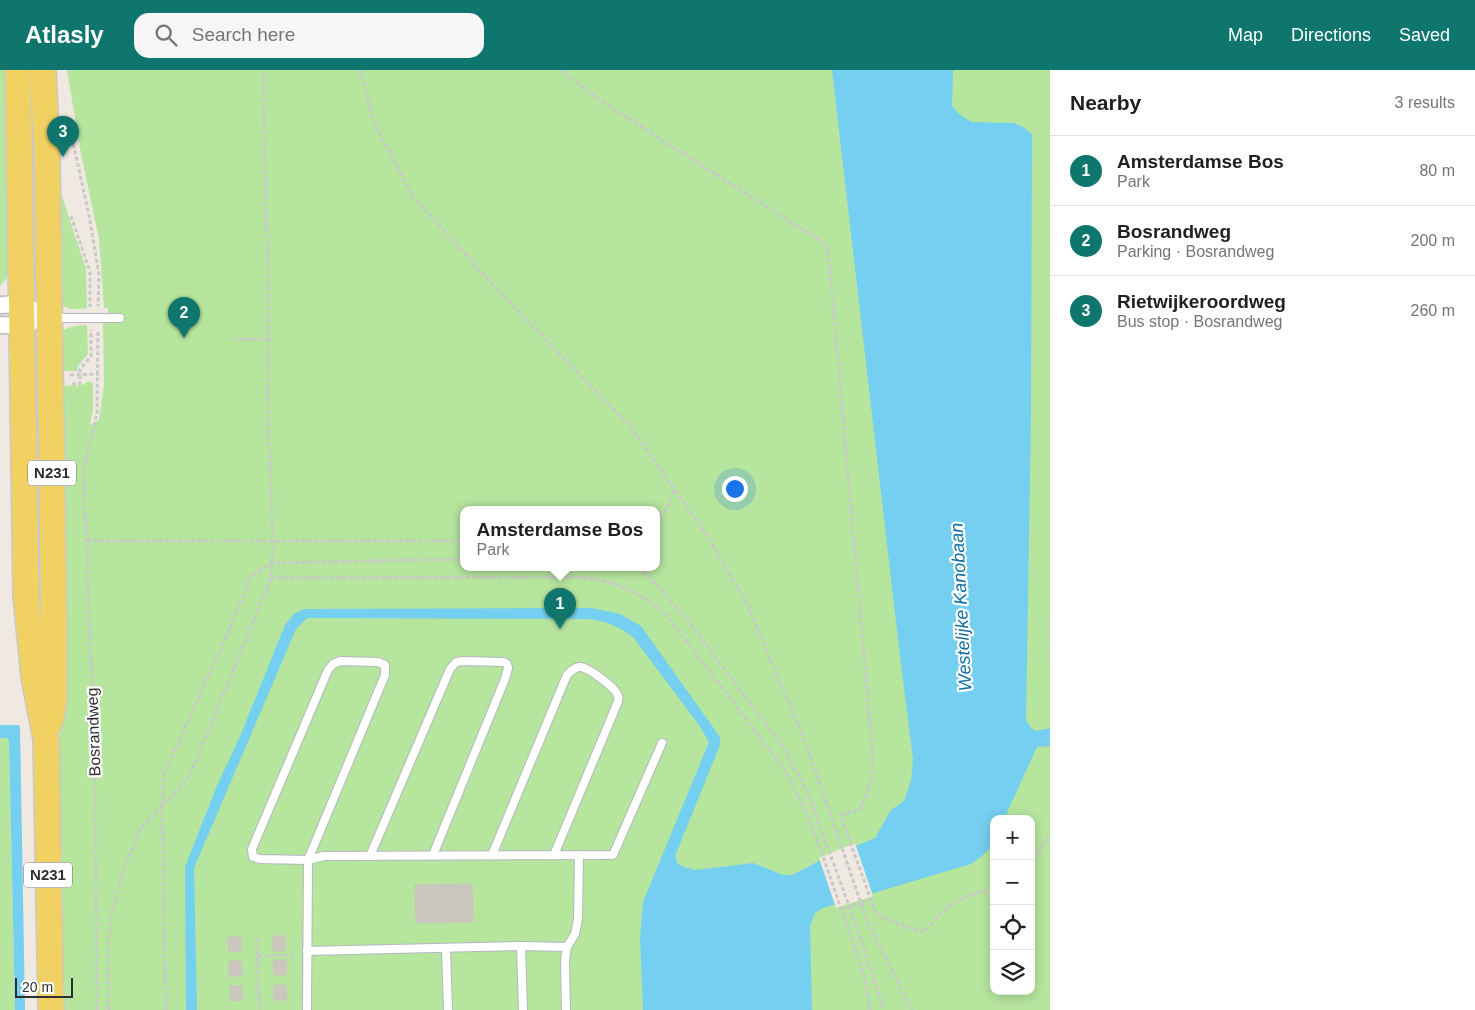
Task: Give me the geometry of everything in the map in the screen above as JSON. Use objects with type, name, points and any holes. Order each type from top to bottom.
[{"type":"main road","name":"N231","points":[[18,70],[11,315],[26,596],[34,677],[46,740],[51,1010]]},
{"type":"main road","name":"N231","points":[[43,70],[47,165],[54,701],[46,740]]},
{"type":"street","points":[[11,315],[49,318]]},
{"type":"lane","points":[[49,318],[120,318]]},
{"type":"lane","points":[[307,1010],[308,860],[385,676],[385,666],[378,662],[340,661],[333,664],[328,670],[252,849],[254,857],[260,860],[308,860],[324,856],[433,854],[492,856],[613,855],[662,743]]},
{"type":"lane","points":[[370,856],[450,669],[456,662],[504,662],[508,668],[505,680],[433,854]]},
{"type":"lane","points":[[492,856],[567,676],[573,669],[579,667],[587,669],[614,688],[618,696],[618,704],[554,855]]},
{"type":"lane","points":[[566,1010],[565,960],[567,946],[575,934],[578,919],[579,855]]},
{"type":"lane","points":[[521,946],[523,1010]]},
{"type":"lane","points":[[307,951],[567,946]]},
{"type":"lane","points":[[446,948],[448,1010]]},
{"type":"path","points":[[109,1010],[108,947],[111,916],[122,874],[140,830],[162,805],[180,789],[191,773],[271,578],[273,542],[268,390],[269,339],[263,70]]},
{"type":"path","points":[[360,70],[374,123],[413,197],[507,300],[629,425],[706,534],[747,604],[807,746],[866,918],[912,1010]]},
{"type":"path","points":[[560,70],[601,101],[826,246],[829,259],[873,757],[872,779],[868,795],[859,810],[841,814],[843,822],[876,914],[922,932],[931,927],[942,912],[952,904],[965,896],[990,889]]},
{"type":"path","name":"Bosrandweg","points":[[68,119],[89,215],[98,275],[99,374],[97,413],[86,458],[84,478],[95,772],[98,1010]]},
{"type":"path","points":[[233,339],[269,339]]},
{"type":"path","points":[[660,518],[664,514],[674,490]]},
{"type":"path","points":[[87,541],[460,541]]},
{"type":"path","points":[[166,1010],[162,805],[164,774],[224,642],[251,576],[272,563],[460,559]]},
{"type":"path","points":[[642,571],[650,577],[688,622],[782,745],[808,793],[884,1010]]},
{"type":"path","points":[[271,578],[582,577],[601,580],[629,589],[654,603],[670,618],[795,788],[814,832],[841,909],[863,975],[870,1010]]},
{"type":"path","points":[[1050,616],[1050,665]]},
{"type":"path","points":[[1033,860],[1050,835]]},
{"type":"path","points":[[841,909],[871,900]]},
{"type":"path","points":[[257,938],[259,1010]]},
{"type":"path","points":[[258,956],[299,955],[307,951]]},
{"type":"path","points":[[863,975],[872,975]]},
{"type":"green space","points":[[0,70],[9,70],[12,272],[0,286]]},
{"type":"green space","points":[[67,70],[1050,70],[1050,1010],[62,1010],[59,754],[62,675],[57,386],[83,385],[89,381],[93,383],[93,410],[90,425],[99,420],[104,384],[103,323],[107,322],[108,308],[104,308],[99,239],[81,154]]},
{"type":"green space","points":[[62,196],[86,269],[87,308],[67,308],[61,304],[56,294]]},
{"type":"green space","points":[[87,325],[88,354],[78,366],[77,371],[58,371],[57,344],[61,332],[75,326]]},
{"type":"green space","points":[[0,738],[7,738],[9,741],[15,1010],[0,1010]]},
{"type":"water","name":"Westelijke Kanobaan","points":[[832,70],[953,70],[952,106],[959,114],[971,122],[1014,123],[1032,134],[1031,417],[1026,720],[1031,728],[1036,731],[1050,728],[1050,746],[1037,747],[1006,815],[990,815],[990,847],[971,864],[823,908],[815,913],[810,926],[812,1010],[643,1010],[640,938],[643,902],[709,742],[699,725],[633,637],[611,624],[586,619],[307,618],[296,629],[194,868],[197,1010],[186,1010],[185,867],[216,788],[241,734],[285,625],[294,614],[304,609],[592,608],[620,614],[641,626],[720,737],[720,745],[675,856],[678,864],[696,870],[753,863],[783,875],[792,875],[819,861],[875,838],[891,810],[904,801],[911,781],[913,759]]},
{"type":"water","points":[[0,725],[18,725],[20,727],[25,1010],[15,1010],[9,741],[7,738],[0,738]]},
{"type":"pier","points":[[855,843],[873,896],[836,908],[819,858]]},
{"type":"building","points":[[472,884],[473,922],[416,923],[415,885]]},
{"type":"building","points":[[273,936],[285,936],[285,951],[273,951]]},
{"type":"building","points":[[228,937],[241,937],[241,951],[229,952]]},
{"type":"building","points":[[273,960],[286,960],[286,975],[274,975]]},
{"type":"building","points":[[229,961],[241,961],[242,976],[229,976]]},
{"type":"building","points":[[274,985],[286,985],[287,1000],[274,1000]]},
{"type":"building","points":[[230,986],[242,986],[242,1000],[230,1001]]},
{"type":"place","name":"Rietwijkeroordweg","points":[[63,157]]},
{"type":"place","name":"Bosrandweg","points":[[184,338]]},
{"type":"place","name":"Amsterdamse Bos","points":[[560,629]]}]
